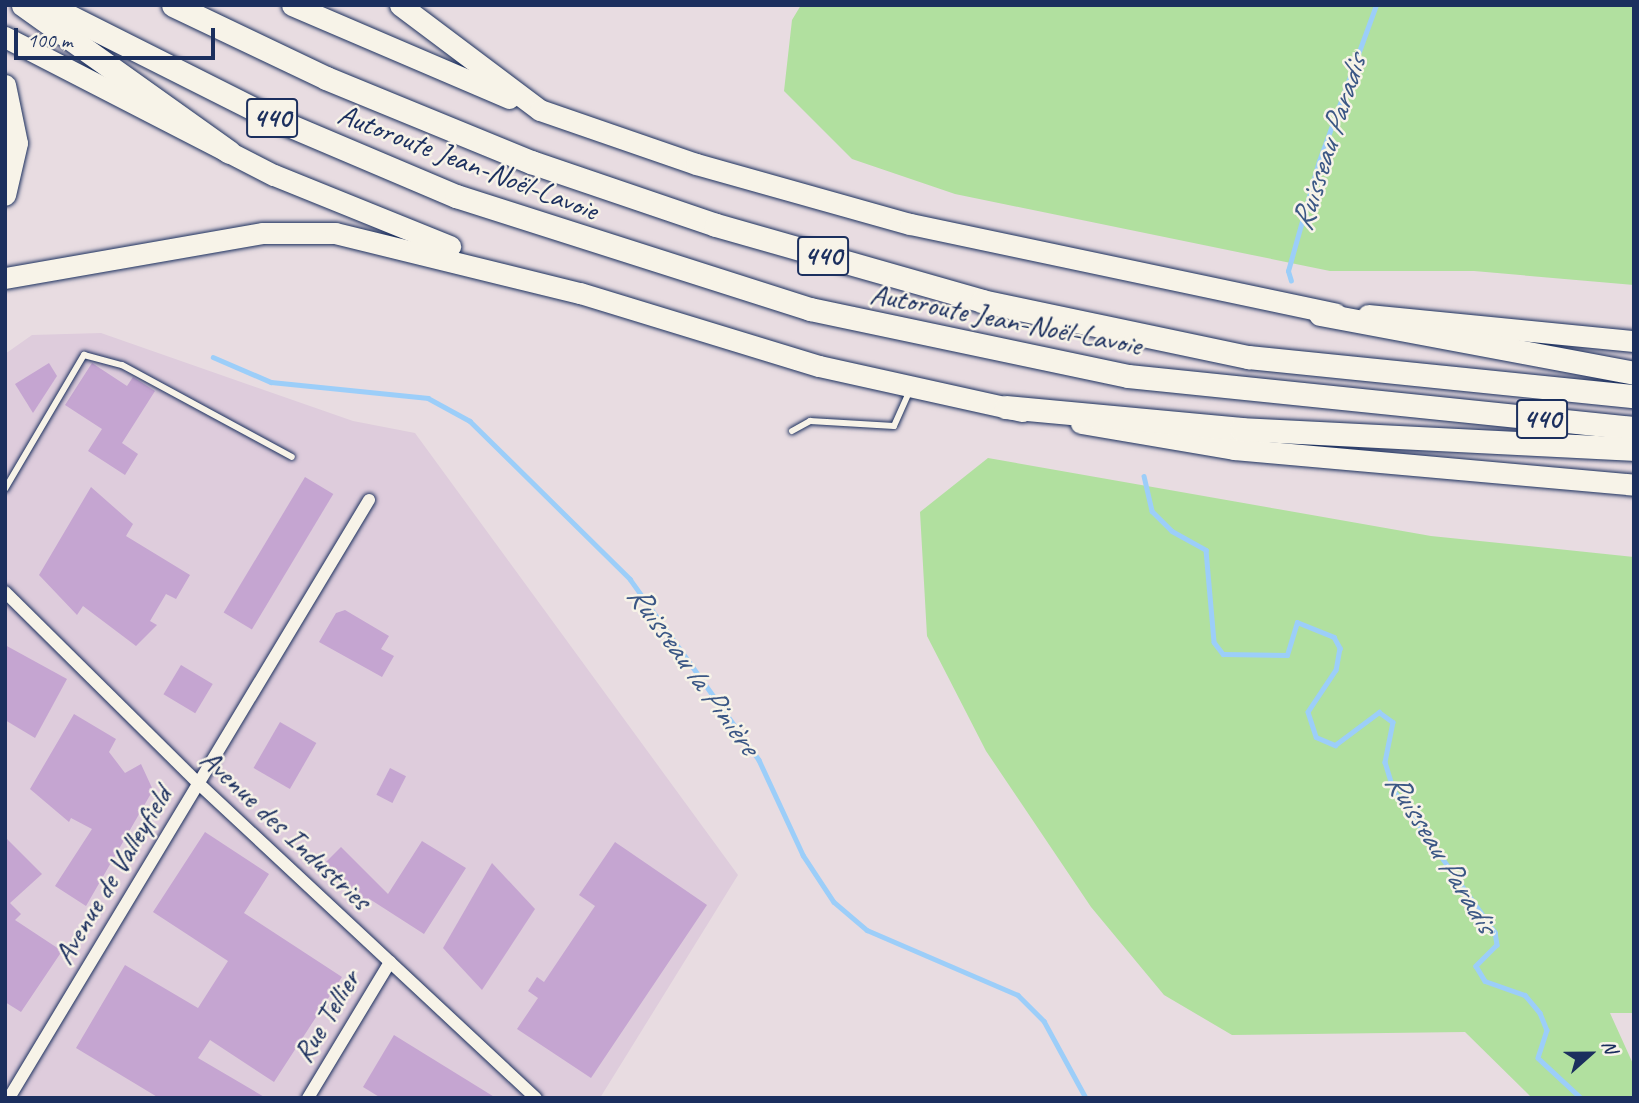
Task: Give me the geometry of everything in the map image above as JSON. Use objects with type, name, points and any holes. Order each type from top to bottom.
[{"type":"highway","points":[[23,5],[229,152]]},
{"type":"highway","name":"Autoroute Jean-Noël-Lavoie","points":[[47,5],[272,118],[456,196],[626,256],[823,313],[1140,378],[1634,428]]},
{"type":"highway","name":"Autoroute Jean-Noël-Lavoie","points":[[173,5],[359,93],[557,171],[716,225],[982,301],[1248,357],[1634,396]]},
{"type":"highway","points":[[292,5],[541,110],[856,211],[1321,314],[1634,373]]},
{"type":"highway","points":[[400,5],[541,110]]},
{"type":"highway","points":[[5,37],[229,152],[335,201],[580,293],[723,340],[911,388],[1234,449],[1634,485]]},
{"type":"highway","points":[[5,85],[17,143],[5,195]]},
{"type":"highway","points":[[11,279],[228,238],[320,231],[580,293]]},
{"type":"highway","points":[[1321,314],[1424,318],[1634,341]]},
{"type":"highway","points":[[1006,407],[1241,429],[1634,449]]},
{"type":"street","name":"Avenue de Valleyfield","points":[[9,1098],[369,500]]},
{"type":"street","name":"Avenue des Industries","points":[[5,592],[198,783],[536,1098]]},
{"type":"street","name":"Rue Tellier","points":[[308,1098],[390,962]]},
{"type":"lane","points":[[5,489],[84,355],[122,365],[292,457]]},
{"type":"lane","points":[[792,432],[810,421],[894,426],[911,388]]},
{"type":"shaded area","points":[[101,333],[353,421],[415,433],[738,875],[600,1098],[5,1098],[5,354],[32,335]]},
{"type":"green space","points":[[801,5],[1634,5],[1634,285],[1474,271],[1330,271],[955,194],[852,159],[784,91],[792,20]]},
{"type":"green space","points":[[988,458],[1431,536],[1634,557],[1634,1013],[1610,1013],[1634,1066],[1634,1098],[1532,1098],[1465,1032],[1232,1035],[1164,995],[1091,907],[986,751],[927,636],[920,512]]},
{"type":"building","points":[[49,363],[57,376],[33,413],[15,384]]},
{"type":"building","points":[[92,363],[127,386],[133,377],[155,391],[122,443],[138,454],[125,475],[88,451],[102,429],[65,405]]},
{"type":"building","points":[[305,477],[333,494],[252,629],[224,612]]},
{"type":"building","points":[[91,487],[133,524],[126,536],[190,575],[176,599],[166,594],[150,621],[157,625],[136,646],[83,606],[77,615],[39,575]]},
{"type":"building","points":[[345,610],[389,636],[381,649],[394,656],[382,677],[319,642],[336,613]]},
{"type":"building","points":[[5,645],[67,679],[35,738],[5,720]]},
{"type":"building","points":[[181,665],[213,684],[195,713],[163,694]]},
{"type":"building","points":[[74,714],[116,739],[109,752],[125,773],[141,764],[153,790],[86,906],[55,886],[92,829],[71,818],[69,822],[30,789]]},
{"type":"building","points":[[280,722],[316,743],[290,789],[254,768]]},
{"type":"building","points":[[390,768],[406,776],[392,803],[376,795]]},
{"type":"building","points":[[205,832],[269,874],[244,913],[342,977],[274,1082],[210,1040],[198,1058],[266,1098],[159,1098],[76,1048],[125,965],[198,1008],[228,961],[153,912]]},
{"type":"building","points":[[5,837],[42,874],[10,903],[21,914],[15,920],[62,951],[21,1012],[5,1002]]},
{"type":"building","points":[[422,841],[466,868],[424,934],[368,898],[364,902],[323,865],[341,847],[388,894]]},
{"type":"building","points":[[615,842],[707,905],[591,1078],[517,1029],[538,998],[528,991],[537,977],[544,982],[595,906],[579,895]]},
{"type":"building","points":[[492,863],[535,909],[482,990],[443,948]]},
{"type":"building","points":[[394,1035],[496,1098],[381,1098],[363,1087]]},
{"type":"waterway","name":"Ruisseau Paradis","points":[[1291,281],[1288,271],[1319,161],[1376,5]]},
{"type":"waterway","name":"Ruisseau la Pinière","points":[[213,357],[271,382],[428,398],[470,421],[630,579],[759,760],[803,855],[834,902],[867,930],[1018,995],[1044,1021],[1086,1098]]},
{"type":"waterway","name":"Ruisseau Paradis","points":[[1144,476],[1152,511],[1172,531],[1206,550],[1214,642],[1223,654],[1287,655],[1297,622],[1334,637],[1340,648],[1336,670],[1308,712],[1316,737],[1335,745],[1379,712],[1393,722],[1385,762],[1393,789],[1495,932],[1497,945],[1476,966],[1485,981],[1525,995],[1540,1013],[1547,1030],[1538,1058],[1581,1098]]}]
